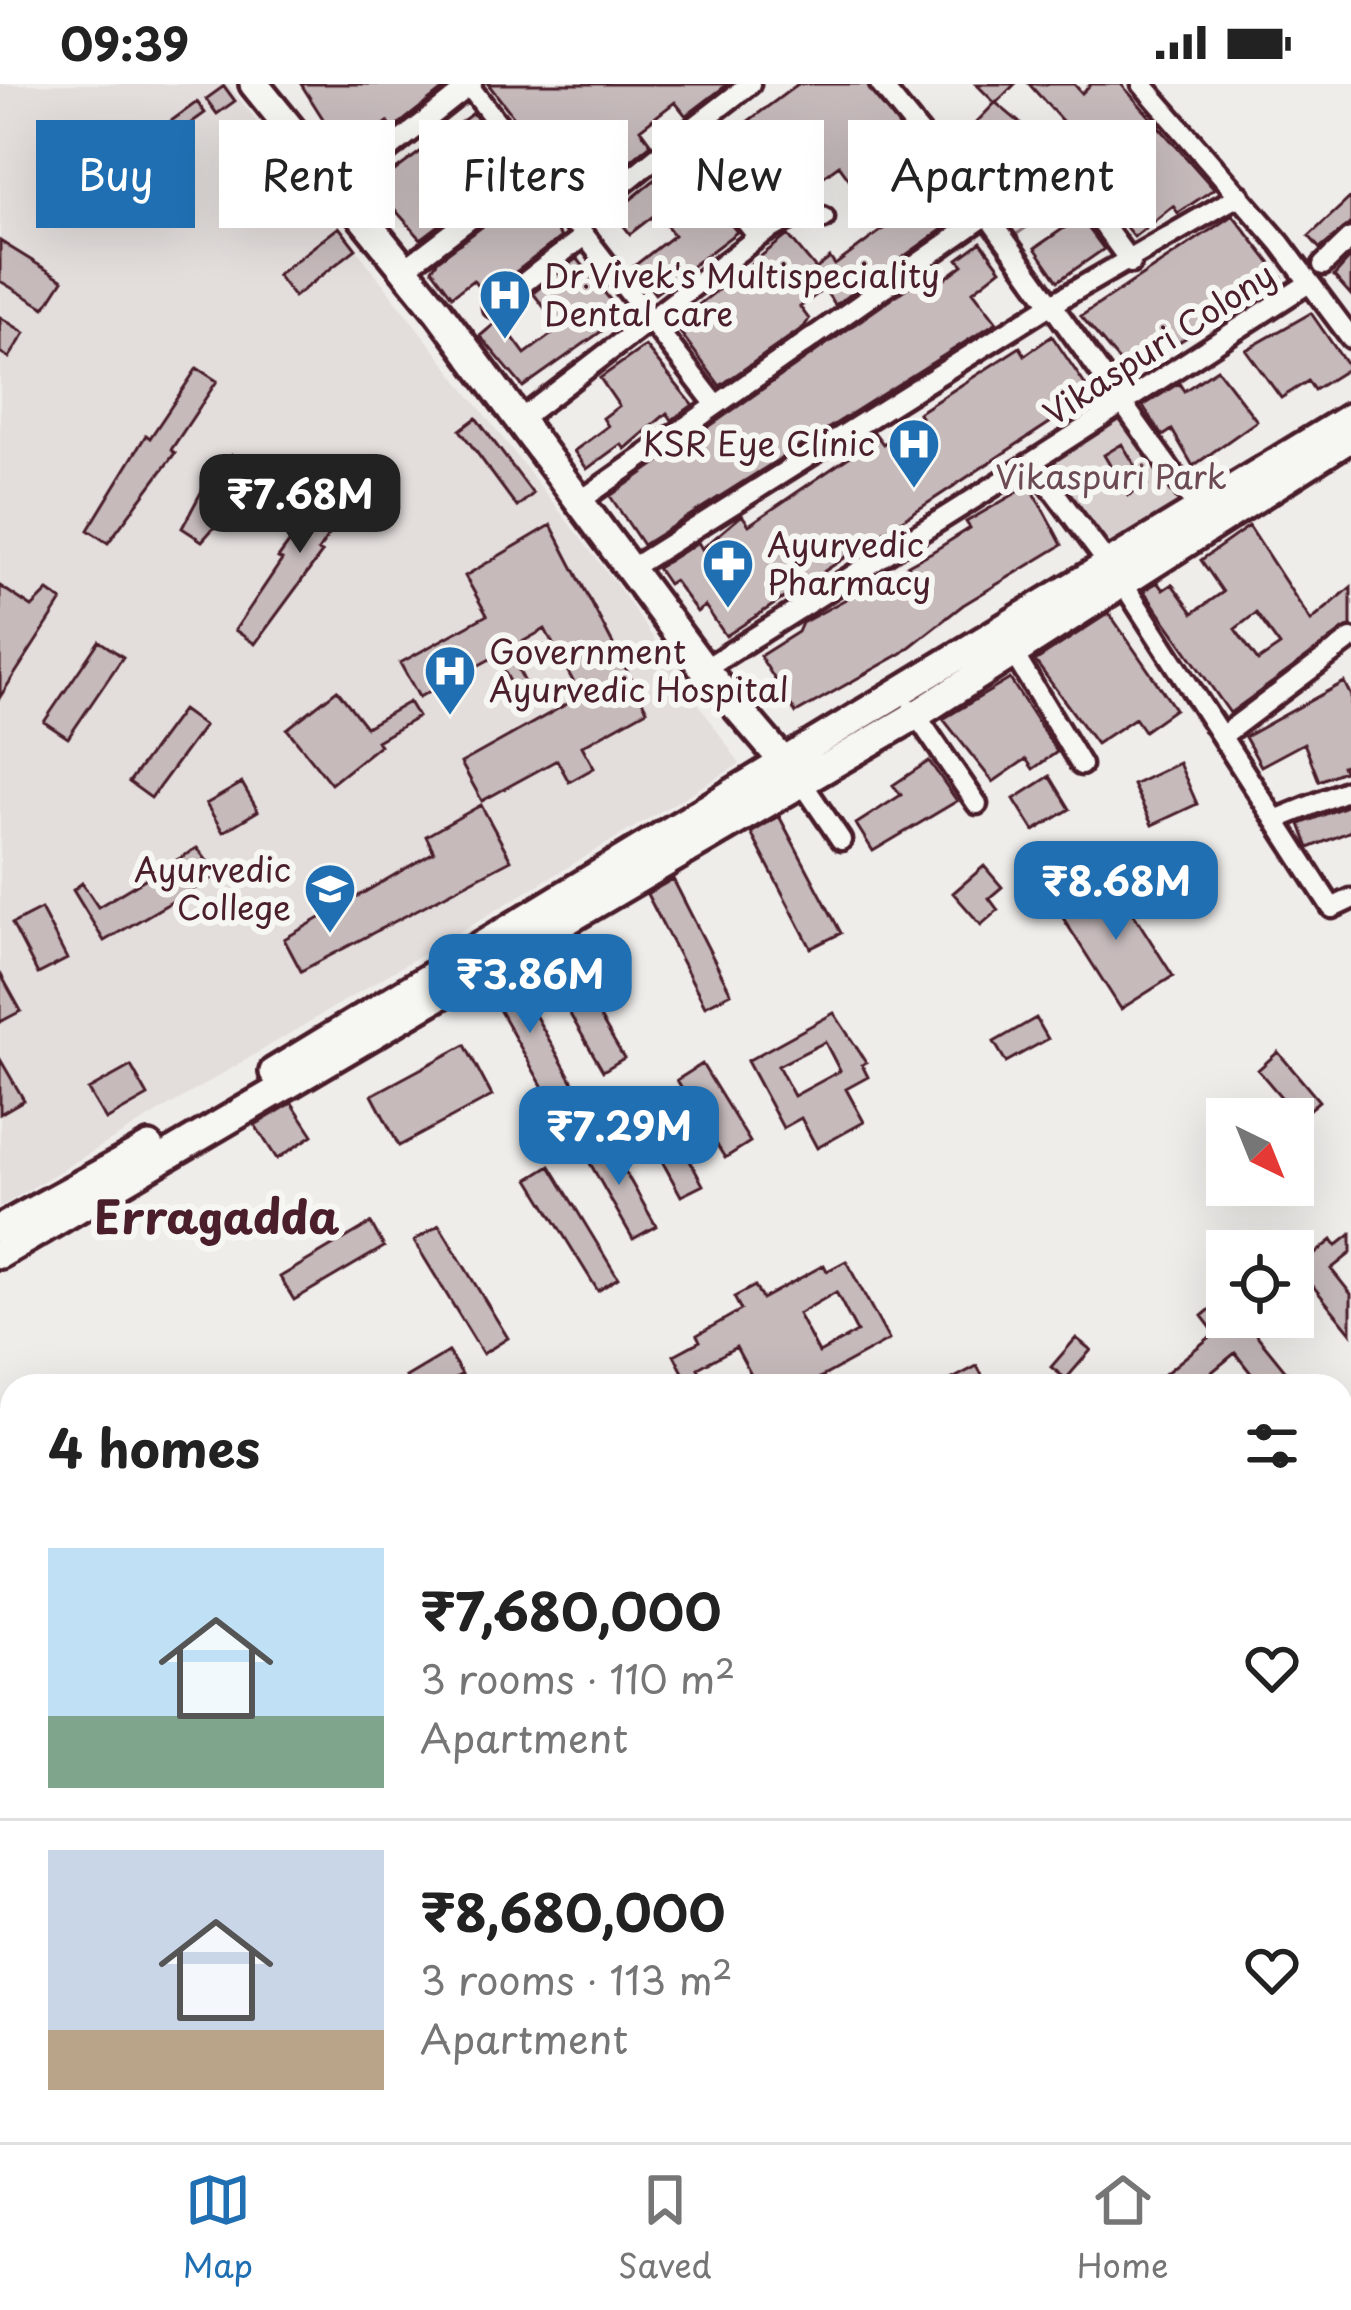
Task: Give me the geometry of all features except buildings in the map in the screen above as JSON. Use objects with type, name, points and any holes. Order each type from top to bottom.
[{"type":"main road","points":[[254,84],[283,120]]},
{"type":"main road","points":[[369,228],[520,419],[704,669],[792,771]]},
{"type":"main road","points":[[1117,576],[1200,511],[1351,417]]},
{"type":"main road","points":[[0,1229],[172,1134],[909,703],[1351,437]]},
{"type":"main road","points":[[0,1254],[792,771]]},
{"type":"street","points":[[703,120],[750,84]]},
{"type":"street","points":[[880,84],[910,120]]},
{"type":"street","points":[[1142,84],[1240,196],[1351,338]]},
{"type":"street","points":[[395,145],[471,85],[496,120]]},
{"type":"street","points":[[494,307],[652,164]]},
{"type":"street","points":[[630,569],[1050,305],[1240,196]]},
{"type":"street","points":[[403,270],[458,228]]},
{"type":"street","points":[[751,228],[758,237]]},
{"type":"street","points":[[520,419],[775,228]]},
{"type":"street","points":[[580,501],[968,228]]},
{"type":"street","points":[[996,228],[1126,400],[1200,511]]},
{"type":"street","points":[[1104,228],[1131,262]]},
{"type":"street","points":[[579,230],[716,405]]},
{"type":"street","points":[[1323,265],[1351,238]]},
{"type":"street","name":"Vikaspuri Colony","points":[[1309,283],[1032,462],[1117,576],[1332,908],[1351,899]]},
{"type":"street","points":[[704,669],[1032,462]]},
{"type":"street","points":[[1222,736],[1351,639]]},
{"type":"street","points":[[1007,643],[1081,765]]},
{"type":"street","points":[[909,703],[977,804]]},
{"type":"street","points":[[792,771],[841,840]]},
{"type":"street","points":[[1275,820],[1351,789]]},
{"type":"shaded area","points":[[0,84],[228,84],[256,120],[219,120],[219,228],[340,228],[617,585],[740,764],[0,1207]]},
{"type":"green space","name":"Vikaspuri Park","points":[[1125,404],[1193,506],[1105,558],[1036,464]]},
{"type":"place","name":"Dr.Vivek's Multispeciality Dental care","points":[[505,341]]},
{"type":"place","name":"KSR Eye Clinic","points":[[914,490]]},
{"type":"place","name":"Ayurvedic Pharmacy","points":[[728,610]]},
{"type":"place","name":"Government Ayurvedic Hospital","points":[[450,717]]},
{"type":"place","name":"Ayurvedic College","points":[[330,935]]},
{"type":"district","name":"Erragadda","points":[[217,1218]]}]
